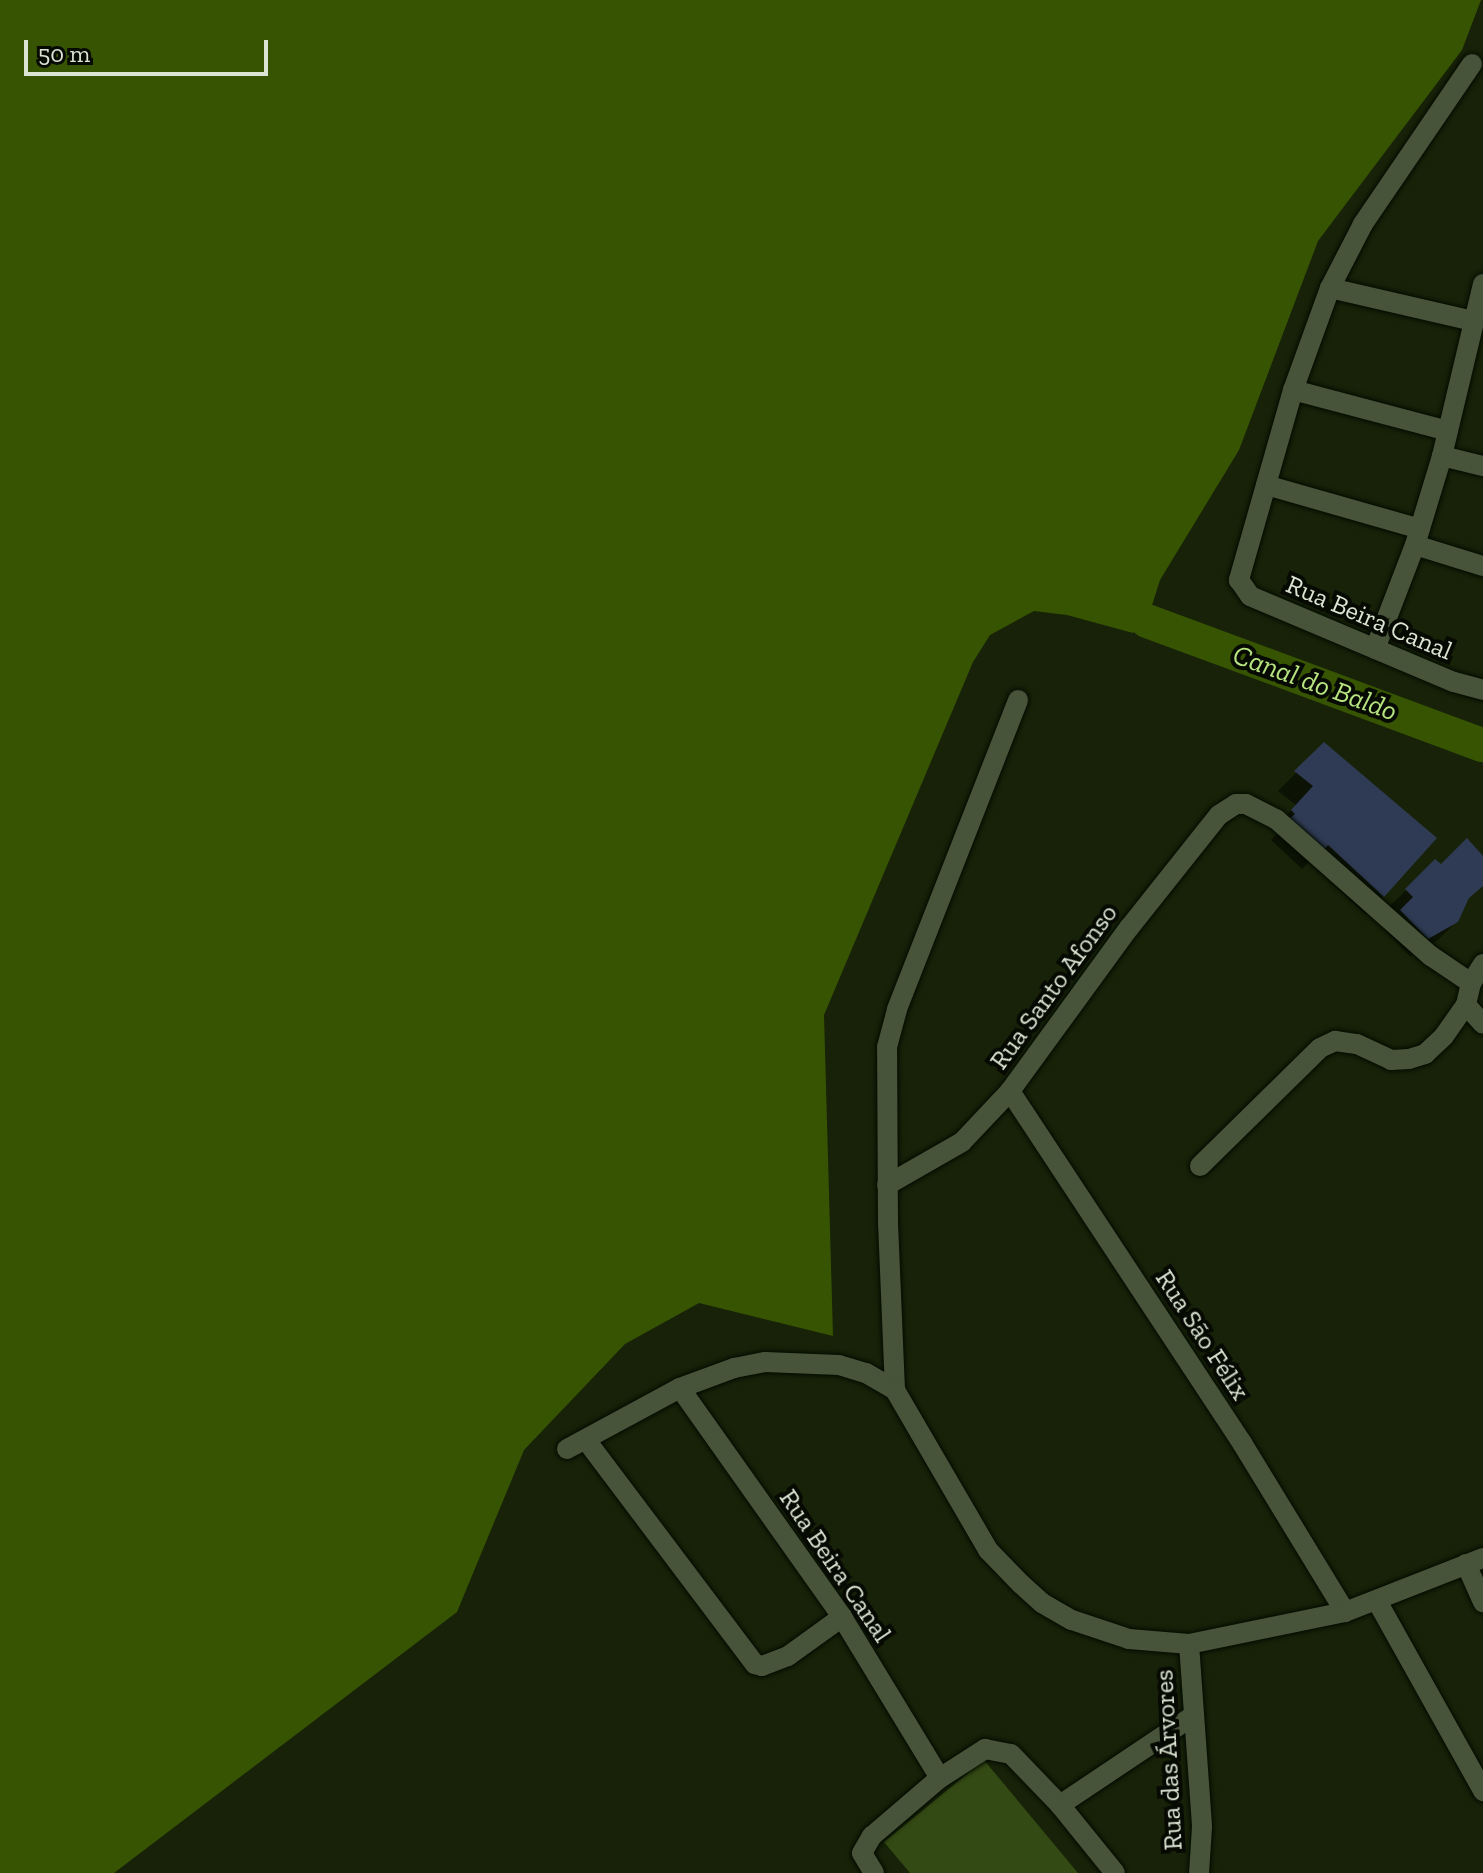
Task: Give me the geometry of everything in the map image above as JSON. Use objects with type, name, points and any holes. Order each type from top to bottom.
[{"type":"street","points":[[1472,64],[1363,224],[1330,288],[1293,390],[1266,485],[1417,537],[1483,566]]},
{"type":"street","points":[[1375,649],[1417,537],[1448,431],[1475,358],[1473,321],[1483,284]]},
{"type":"street","points":[[1330,288],[1473,321]]},
{"type":"street","points":[[1293,390],[1448,431]]},
{"type":"street","points":[[1442,456],[1483,466]]},
{"type":"street","name":"Rua Beira Canal","points":[[1266,485],[1239,573],[1240,584],[1250,596],[1483,690]]},
{"type":"street","points":[[1018,700],[891,1027],[887,1047],[887,1185],[895,1390],[988,1550],[1042,1603],[1072,1620],[1129,1639],[1189,1644],[1345,1612],[1474,1561],[1483,1602]]},
{"type":"street","name":"Rua Santo Afonso","points":[[887,1185],[962,1142],[1010,1091],[1129,928],[1219,815],[1236,804],[1246,804],[1276,819],[1431,956],[1471,983]]},
{"type":"street","points":[[1200,1166],[1320,1048],[1335,1041],[1357,1044],[1391,1060],[1425,1054],[1444,1036],[1466,1005],[1471,983],[1483,964]]},
{"type":"street","points":[[1466,1005],[1483,1024]]},
{"type":"street","name":"Rua São Félix","points":[[1010,1091],[1242,1443],[1345,1612]]},
{"type":"street","points":[[567,1449],[680,1388],[734,1368],[765,1362],[839,1365],[866,1373],[895,1390]]},
{"type":"street","name":"Rua Beira Canal","points":[[680,1388],[842,1617],[940,1778]]},
{"type":"street","points":[[586,1440],[755,1664],[762,1666],[788,1656],[842,1617]]},
{"type":"street","points":[[1377,1601],[1483,1791]]},
{"type":"street","name":"Rua das Árvores","points":[[1189,1644],[1202,1827],[1199,1873]]},
{"type":"street","points":[[1060,1805],[1193,1716]]},
{"type":"street","points":[[871,1870],[863,1846],[940,1778],[985,1749],[1011,1754],[1060,1805],[1115,1873]]},
{"type":"shaded area","points":[[0,0],[1481,0],[1462,50],[1318,241],[1239,450],[1160,580],[1147,621],[1133,633],[1067,615],[1034,611],[990,635],[973,662],[824,1015],[833,1336],[699,1303],[625,1344],[524,1450],[457,1612],[114,1873],[0,1873]]},
{"type":"shaded area","points":[[984,1760],[1078,1873],[910,1873],[884,1842]]},
{"type":"building","points":[[1324,742],[1437,838],[1384,897],[1328,845],[1321,853],[1287,821],[1295,814],[1291,810],[1313,786],[1294,771]]},
{"type":"building","points":[[1467,838],[1483,856],[1483,886],[1469,898],[1458,922],[1428,939],[1400,910],[1413,897],[1405,889],[1435,859],[1441,864]]},
{"type":"waterway","name":"Canal do Baldo","points":[[1147,621],[1483,745]]}]
